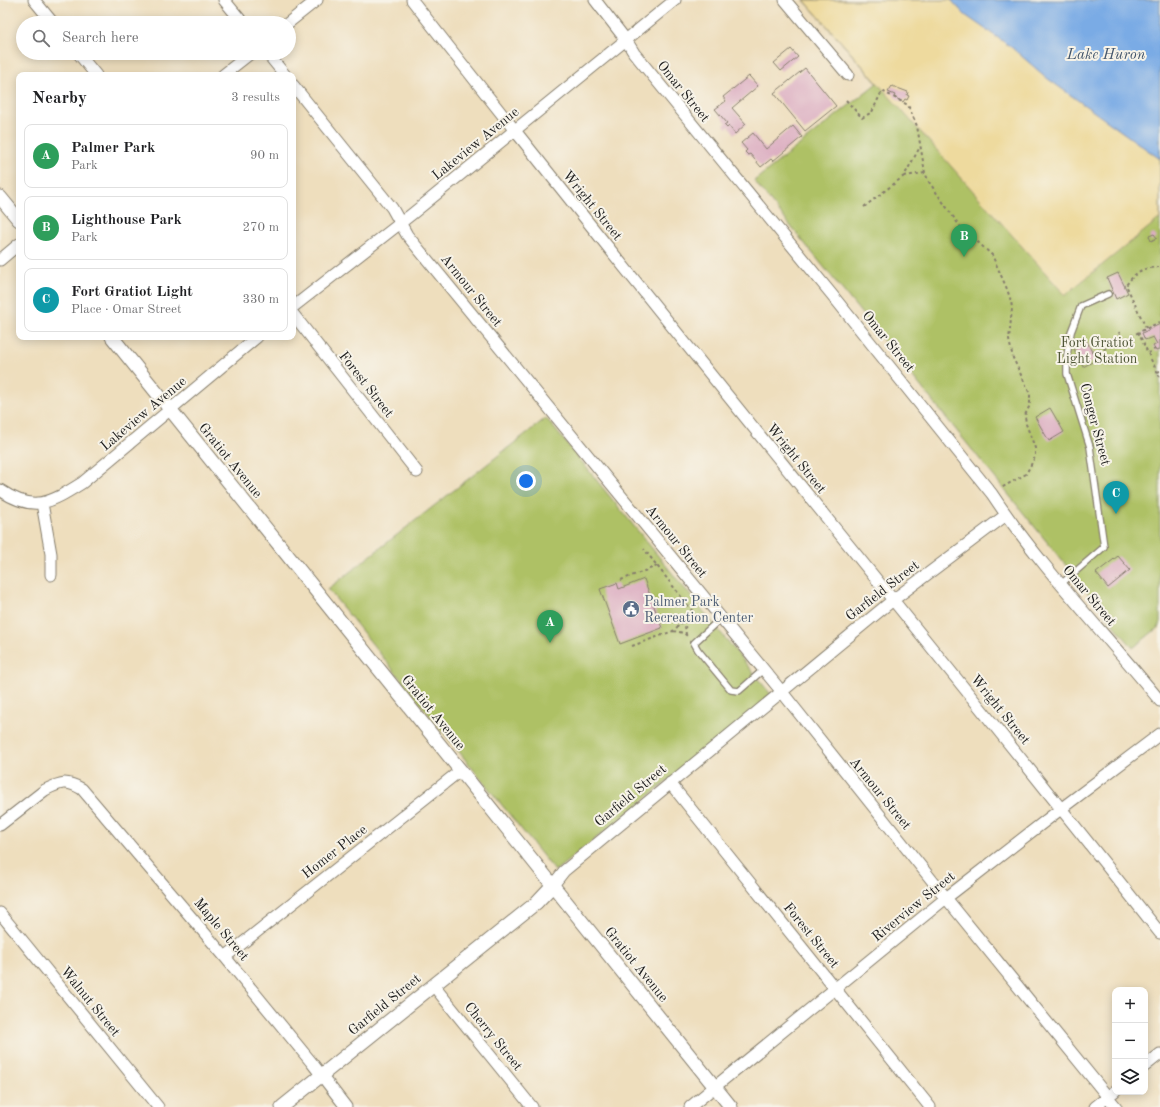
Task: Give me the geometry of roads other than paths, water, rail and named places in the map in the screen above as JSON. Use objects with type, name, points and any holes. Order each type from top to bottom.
[{"type":"street","points":[[34,0],[47,16]]},
{"type":"street","points":[[224,0],[237,16]]},
{"type":"street","points":[[296,17],[317,0]]},
{"type":"street","name":"Wright Street","points":[[412,0],[514,130],[1062,808],[1160,933]]},
{"type":"street","name":"Omar Street","points":[[596,0],[634,53],[833,296],[992,494],[1006,515],[1061,584],[1160,701]]},
{"type":"street","name":"Lakeview Avenue","points":[[296,306],[674,0]]},
{"type":"street","points":[[785,0],[848,75]]},
{"type":"street","points":[[84,60],[94,72]]},
{"type":"street","points":[[227,72],[242,60]]},
{"type":"street","points":[[273,60],[283,72]]},
{"type":"street","name":"Armour Street","points":[[296,89],[392,208],[407,235],[720,619],[782,692],[946,898],[1112,1094]]},
{"type":"street","points":[[0,197],[16,216]]},
{"type":"street","points":[[0,260],[16,247]]},
{"type":"street","name":"Forest Street","points":[[296,318],[417,472]]},
{"type":"street","name":"Gratiot Avenue","points":[[114,340],[731,1107]]},
{"type":"street","name":"Lakeview Avenue","points":[[0,490],[18,501],[27,503],[42,503],[82,483],[253,340]]},
{"type":"street","points":[[42,503],[51,554],[52,575]]},
{"type":"street","name":"Garfield Street","points":[[282,1107],[536,903],[564,871],[893,600],[1006,515]]},
{"type":"street","name":"Riverview Street","points":[[690,1107],[946,898],[1160,734]]},
{"type":"street","name":"Homer Place","points":[[225,957],[461,770]]},
{"type":"street","name":"Maple Street","points":[[0,825],[45,790],[65,782],[82,789],[225,957],[346,1107]]},
{"type":"street","name":"Forest Street","points":[[670,783],[930,1107]]},
{"type":"street","name":"Walnut Street","points":[[0,913],[158,1107]]},
{"type":"street","name":"Cherry Street","points":[[433,985],[532,1107]]},
{"type":"street","points":[[1148,1064],[1160,1054]]},
{"type":"street","points":[[1095,1107],[1112,1094]]},
{"type":"street","name":"Armour Street","points":[[1112,1095],[1116,1107]]},
{"type":"lane","name":"Conger Street","points":[[1061,584],[1104,547],[1090,447],[1067,374],[1067,355],[1071,332],[1081,306],[1108,294]]},
{"type":"lane","points":[[720,619],[694,643],[731,690],[739,691],[763,670]]},
{"type":"water","name":"Lake Huron","points":[[951,0],[1160,0],[1160,159],[1048,79],[1011,47],[965,15]]},
{"type":"place","name":"Lighthouse Park","points":[[964,257]]},
{"type":"place","name":"Fort Gratiot Light","points":[[1116,514]]},
{"type":"place","name":"Palmer Park Recreation Center","points":[[631,609]]},
{"type":"place","name":"Palmer Park","points":[[550,643]]},
{"type":"park label","name":"Fort Gratiot Light Station","points":[[1097,350]]}]
